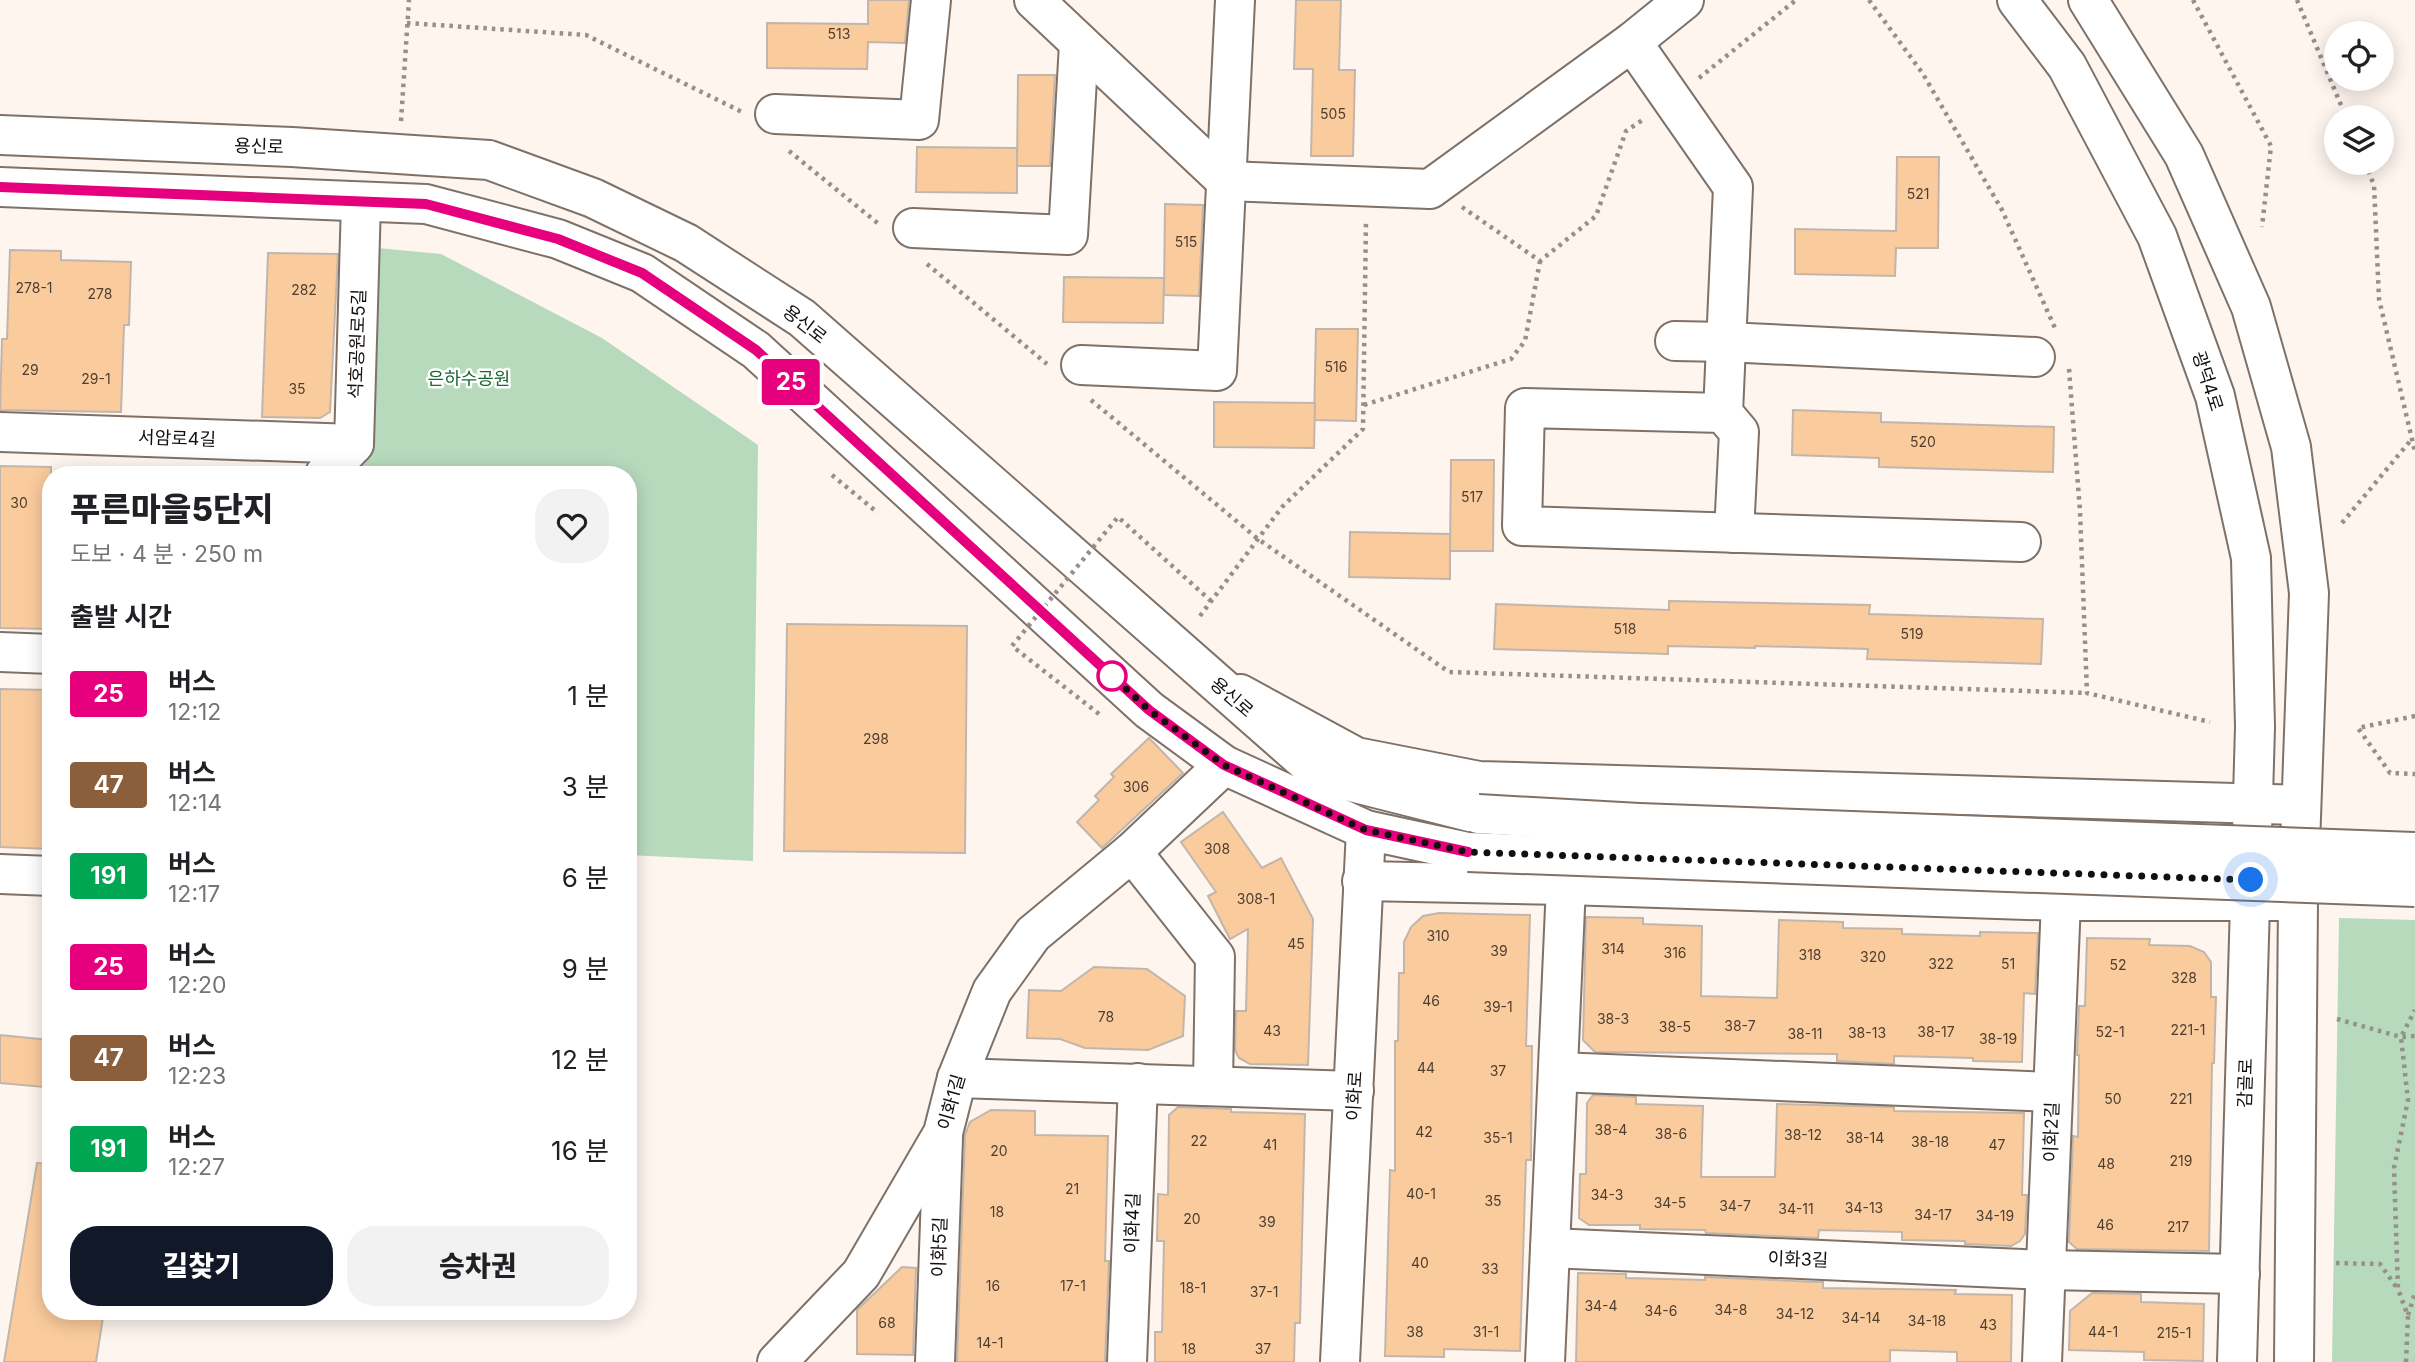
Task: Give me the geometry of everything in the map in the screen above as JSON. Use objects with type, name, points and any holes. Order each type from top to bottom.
[{"type":"main road","points":[[767,125],[919,120],[931,0]]},
{"type":"main road","points":[[1034,0],[1226,181],[1430,189],[1632,42],[1684,0]]},
{"type":"main road","points":[[1074,377],[1217,371],[1235,0]]},
{"type":"main road","name":"광덕4로","points":[[2017,0],[2067,66],[2157,236],[2215,396],[2251,558],[2255,727],[2252,804]]},
{"type":"main road","points":[[2088,0],[2184,155],[2251,307],[2291,447],[2309,593],[2298,901],[2294,1362]]},
{"type":"main road","points":[[1632,42],[1733,187],[1723,413],[1739,432],[1734,533]]},
{"type":"main road","points":[[908,240],[1068,235],[1079,44]]},
{"type":"main road","name":"용신로","points":[[0,135],[292,147],[489,160],[593,198],[686,243],[802,318],[1320,774],[1478,814],[1639,823],[2415,852]]},
{"type":"main road","points":[[0,187],[426,204],[558,239],[642,273],[756,350],[1149,710],[1224,765],[1366,830],[1468,852],[2415,887]]},
{"type":"main road","name":"석호공원로5길","points":[[354,444],[361,202]]},
{"type":"main road","points":[[1675,341],[2054,349]]},
{"type":"main road","points":[[1723,413],[1525,408],[1522,526],[2021,542]]},
{"type":"main road","name":"서암로4길","points":[[0,432],[354,444]]},
{"type":"main road","points":[[333,466],[354,444]]},
{"type":"main road","points":[[0,652],[42,654]]},
{"type":"main road","points":[[1209,677],[1356,757],[1479,781],[2301,805]]},
{"type":"main road","name":"이화1길","points":[[777,1362],[861,1274],[943,1133],[957,1078],[992,991],[1033,934],[1132,852],[1224,765]]},
{"type":"main road","name":"감골로","points":[[2237,1362],[2252,804]]},
{"type":"main road","name":"이화로","points":[[1340,1362],[1366,830]]},
{"type":"main road","points":[[1132,852],[1215,957],[1213,1086]]},
{"type":"main road","points":[[0,874],[42,876]]},
{"type":"main road","points":[[1362,881],[2061,901],[2298,901]]},
{"type":"main road","points":[[1545,1362],[1566,885]]},
{"type":"main road","name":"이화2길","points":[[2042,1362],[2061,901]]},
{"type":"main road","points":[[1558,1072],[2053,1093]]},
{"type":"main road","points":[[957,1078],[1354,1091]]},
{"type":"main road","name":"이화4길","points":[[1127,1362],[1138,1083]]},
{"type":"main road","name":"이화5길","points":[[935,1362],[943,1133]]},
{"type":"main road","name":"이화3길","points":[[1550,1248],[2047,1270],[2240,1274]]},
{"type":"path","points":[[401,125],[408,0]]},
{"type":"path","points":[[1364,405],[1511,359],[1525,341],[1540,261],[1596,216],[1626,131],[1672,100],[1796,0]]},
{"type":"path","points":[[1869,0],[1923,74],[2002,210],[2054,349],[2080,510],[2087,693]]},
{"type":"path","points":[[2193,0],[2271,146],[2262,227]]},
{"type":"path","points":[[2297,0],[2341,105]]},
{"type":"path","points":[[407,23],[586,35],[738,108],[767,125],[1074,377],[1258,539],[1449,672],[2087,693],[2210,722]]},
{"type":"path","points":[[2370,175],[2374,185],[2379,299],[2415,452]]},
{"type":"path","points":[[1452,207],[1465,208],[1540,261]]},
{"type":"path","points":[[1200,616],[1282,507],[1363,429],[1366,218]]},
{"type":"path","points":[[2342,523],[2411,440]]},
{"type":"path","points":[[1098,714],[1012,646],[1118,517],[1211,601]]},
{"type":"path","points":[[2415,716],[2358,728],[2390,773],[2415,774]]},
{"type":"path","points":[[2398,1289],[2394,1168],[2408,1100],[2401,1038],[2415,1010]]},
{"type":"path","points":[[2337,1019],[2401,1038],[2415,1036]]},
{"type":"path","points":[[2336,1263],[2380,1264],[2398,1289],[2408,1316]]},
{"type":"path","points":[[2406,1362],[2408,1316],[2415,1293]]},
{"type":"green space","name":"은하수공원","points":[[367,247],[441,254],[602,338],[758,445],[753,861],[637,855],[637,466],[357,466],[375,448]]},
{"type":"green space","points":[[2339,918],[2415,920],[2415,1362],[2332,1362]]},
{"type":"building","points":[[868,0],[909,0],[905,43],[868,42],[867,69],[767,68],[767,23],[868,24]]},
{"type":"building","points":[[1296,0],[1341,0],[1339,70],[1355,70],[1353,156],[1311,156],[1313,69],[1294,69]]},
{"type":"building","points":[[1018,75],[1055,75],[1050,166],[1017,166]]},
{"type":"building","points":[[917,147],[1017,148],[1017,193],[916,192]]},
{"type":"building","points":[[1897,157],[1939,157],[1938,248],[1896,248],[1895,276],[1795,274],[1795,229],[1896,231]]},
{"type":"building","points":[[1165,204],[1203,205],[1199,296],[1164,295]]},
{"type":"building","points":[[10,250],[61,251],[61,260],[131,262],[129,325],[124,325],[121,412],[0,410],[2,339],[7,339]]},
{"type":"building","points":[[268,253],[338,254],[330,412],[320,418],[262,417]]},
{"type":"building","points":[[1064,277],[1164,278],[1163,323],[1063,322]]},
{"type":"building","points":[[1316,329],[1358,329],[1356,421],[1314,420]]},
{"type":"building","points":[[1214,402],[1315,403],[1314,448],[1214,447]]},
{"type":"building","points":[[1793,410],[1881,413],[1881,422],[2054,427],[2053,472],[1879,467],[1879,458],[1792,455]]},
{"type":"building","points":[[1451,460],[1494,460],[1493,551],[1450,551]]},
{"type":"building","points":[[0,466],[42,467],[42,629],[0,628]]},
{"type":"building","points":[[1350,532],[1450,534],[1450,579],[1349,577]]},
{"type":"building","points":[[1669,601],[1870,605],[1869,614],[2043,619],[2041,664],[1867,659],[1868,649],[1668,646],[1668,654],[1494,649],[1496,604],[1669,610]]},
{"type":"building","points":[[787,624],[967,626],[965,853],[784,851]]},
{"type":"building","points":[[0,689],[42,690],[42,849],[0,847]]},
{"type":"building","points":[[1149,738],[1183,773],[1102,848],[1077,822],[1099,800],[1095,796],[1114,777],[1111,774]]},
{"type":"building","points":[[1223,812],[1262,868],[1281,858],[1313,919],[1308,1065],[1250,1064],[1239,1058],[1235,1050],[1236,1011],[1246,1011],[1248,929],[1230,939],[1208,896],[1216,892],[1181,842]]},
{"type":"building","points":[[1439,913],[1530,915],[1526,1046],[1532,1046],[1531,1160],[1526,1160],[1520,1351],[1444,1349],[1444,1357],[1385,1356],[1390,1170],[1395,1171],[1395,1041],[1398,1041],[1399,973],[1404,973],[1404,942],[1411,927],[1423,916]]},
{"type":"building","points":[[1586,917],[1643,918],[1643,924],[1702,926],[1701,996],[1777,998],[1779,920],[1843,922],[1843,928],[1902,929],[1902,934],[1980,936],[1980,932],[2038,933],[2035,994],[2024,993],[2022,1062],[1894,1056],[1894,1064],[1837,1061],[1837,1054],[1595,1052],[1583,1040]]},
{"type":"building","points":[[2087,938],[2150,939],[2149,945],[2190,946],[2204,952],[2211,962],[2211,997],[2216,997],[2212,1063],[2209,1251],[2077,1249],[2069,1242],[2073,1136],[2078,1137],[2079,1006],[2085,1006]]},
{"type":"building","points":[[1094,967],[1147,969],[1185,996],[1183,1036],[1148,1050],[1085,1048],[1060,1039],[1027,1038],[1029,990],[1061,991]]},
{"type":"building","points":[[0,1035],[42,1039],[42,1087],[0,1083]]},
{"type":"building","points":[[1593,1095],[1636,1097],[1636,1104],[1703,1106],[1701,1177],[1775,1177],[1777,1104],[1894,1107],[1894,1111],[2024,1113],[2022,1195],[2027,1195],[2025,1234],[2011,1246],[1965,1244],[1965,1241],[1902,1240],[1902,1232],[1819,1230],[1818,1238],[1706,1233],[1705,1230],[1640,1229],[1640,1225],[1589,1225],[1579,1218],[1580,1174],[1586,1174],[1587,1103]]},
{"type":"building","points":[[1178,1107],[1305,1114],[1300,1323],[1295,1323],[1294,1362],[1155,1362],[1155,1332],[1162,1332],[1164,1241],[1157,1241],[1158,1194],[1168,1195],[1169,1115]]},
{"type":"building","points":[[991,1110],[1035,1111],[1035,1135],[1108,1136],[1105,1261],[1109,1261],[1105,1362],[957,1362],[965,1135],[970,1122]]},
{"type":"building","points":[[37,1163],[42,1163],[42,1320],[103,1320],[96,1362],[4,1362]]},
{"type":"building","points":[[902,1267],[916,1268],[913,1355],[857,1354],[857,1310]]},
{"type":"building","points":[[1578,1273],[1626,1274],[1626,1278],[1705,1280],[1705,1277],[1823,1282],[1823,1288],[1956,1290],[1955,1294],[2012,1295],[2011,1362],[1957,1362],[1957,1352],[1890,1350],[1890,1362],[1576,1362]]},
{"type":"building","points":[[2092,1293],[2141,1294],[2141,1302],[2204,1304],[2203,1361],[2144,1360],[2144,1352],[2069,1350],[2070,1311]]},
{"type":"bus line","name":"25","points":[[0,187],[426,204],[558,239],[642,273],[756,350],[1149,710],[1224,765],[1366,830],[1468,852]]},
{"type":"route","points":[[1112,676],[1110,674],[1149,710],[1224,765],[1366,830],[1468,852],[2251,880]]}]
